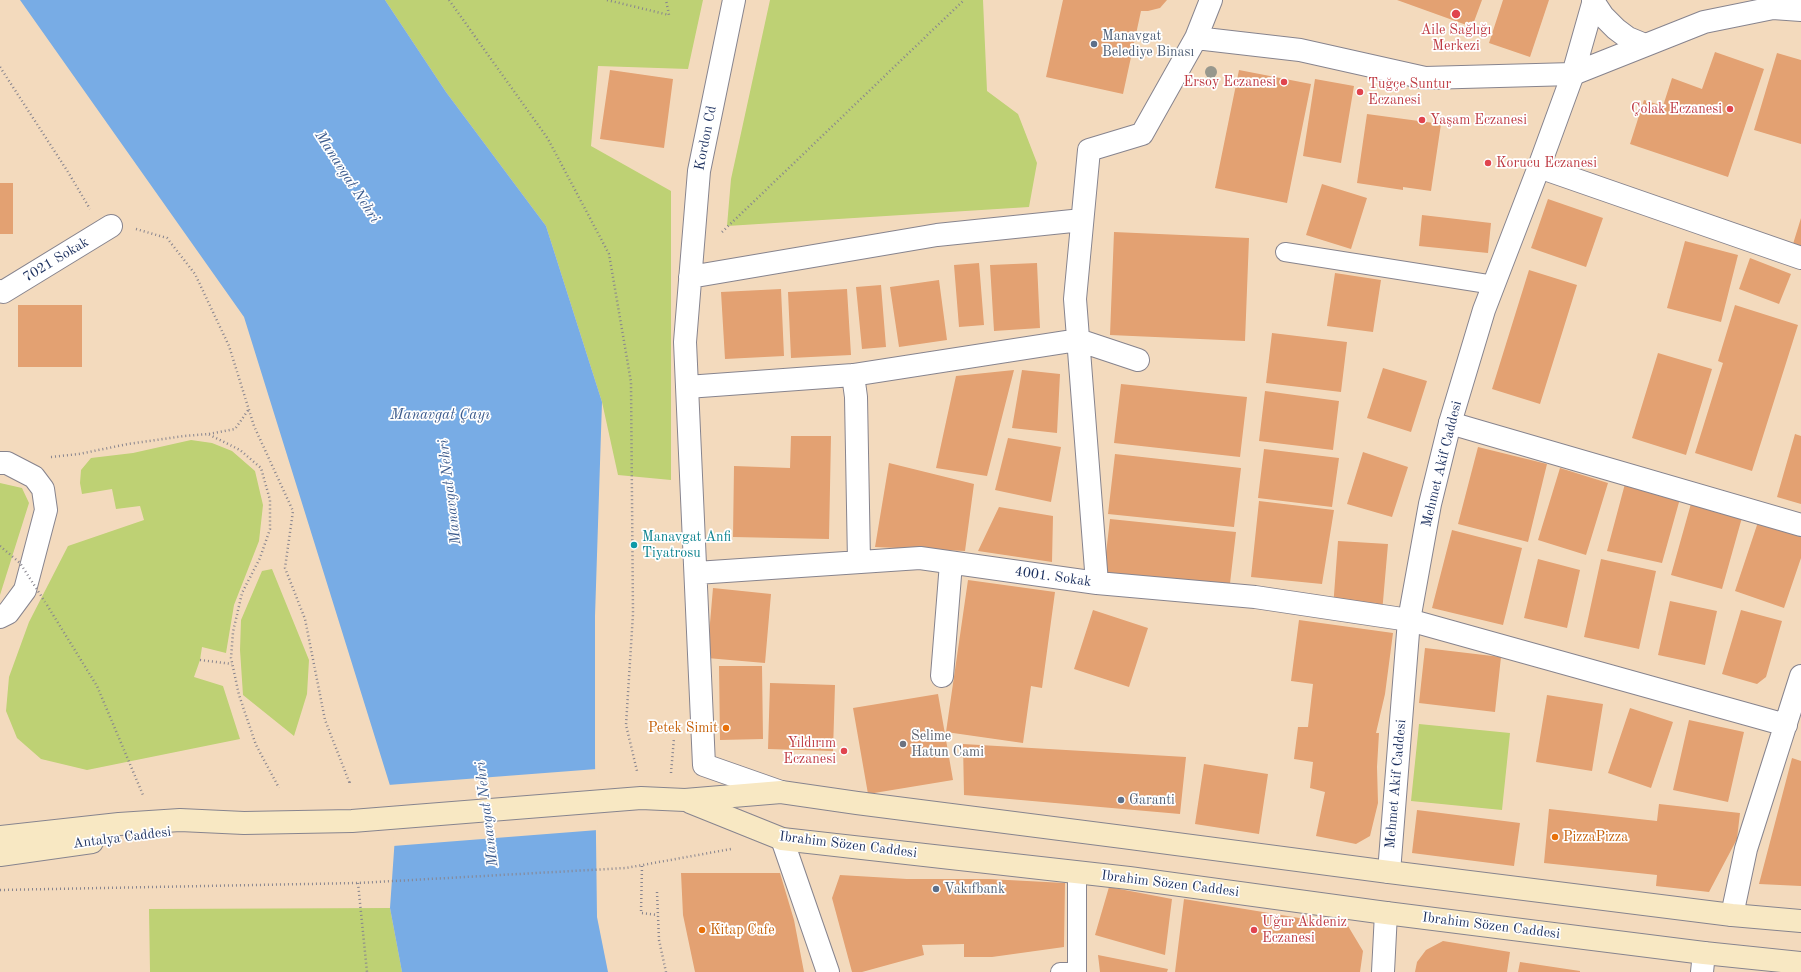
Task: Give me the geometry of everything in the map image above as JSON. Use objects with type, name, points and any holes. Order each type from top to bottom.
[{"type":"main road","points":[[685,800],[781,792],[1389,872],[1732,915],[1801,921]]},
{"type":"main road","name":"Antalya Caddesi","points":[[0,837],[119,824],[180,820],[244,823],[352,821],[640,798],[685,800]]},
{"type":"main road","name":"Ibrahim Sözen Caddesi","points":[[685,800],[782,839],[1077,872],[1386,913],[1703,962],[1801,963]]},
{"type":"main road","name":"Antalya Caddesi","points":[[0,855],[63,845],[244,823]]},
{"type":"street","name":"Kordon Cd","points":[[734,0],[699,171],[685,342],[704,764],[781,792]]},
{"type":"street","points":[[1097,583],[1075,299],[1089,150],[1142,134],[1196,38],[1211,0]]},
{"type":"street","points":[[1594,1],[1603,16],[1616,29],[1628,38],[1645,45]]},
{"type":"street","name":"Mehmet Akif Caddesi","points":[[1389,872],[1409,620],[1430,504],[1450,423],[1484,310],[1540,167],[1572,74],[1594,1]]},
{"type":"street","points":[[1196,38],[1300,50],[1425,78],[1572,74],[1704,22],[1773,8],[1801,10]]},
{"type":"street","points":[[1540,167],[1801,258]]},
{"type":"street","points":[[691,269],[937,235],[1082,220]]},
{"type":"street","name":"7021 Sokak","points":[[0,291],[3,292],[111,226]]},
{"type":"street","points":[[687,387],[853,375],[1078,340],[1138,360]]},
{"type":"street","points":[[853,375],[856,398],[859,562]]},
{"type":"street","points":[[1450,423],[1801,525]]},
{"type":"street","points":[[0,463],[7,464],[34,477],[43,489],[46,510],[25,590],[8,613],[0,617]]},
{"type":"street","name":"4001. Sokak","points":[[696,573],[920,558],[1097,583],[1256,598],[1409,620],[1786,725]]},
{"type":"street","points":[[942,676],[951,563]]},
{"type":"street","points":[[1732,915],[1746,849],[1801,676]]},
{"type":"street","points":[[782,839],[828,972]]},
{"type":"street","points":[[1383,972],[1386,913]]},
{"type":"lane","points":[[1285,252],[1494,285]]},
{"type":"lane","points":[[1060,972],[1077,972],[1077,872]]},
{"type":"path","points":[[449,0],[548,139],[609,254],[631,382],[633,614],[626,725],[637,773]]},
{"type":"path","points":[[606,0],[669,15],[666,0]]},
{"type":"path","points":[[691,269],[964,0]]},
{"type":"path","points":[[0,67],[68,172],[97,221],[107,226],[134,228],[167,238],[195,274],[229,346],[254,426],[293,511],[285,568],[305,619],[325,720],[350,784],[349,779]]},
{"type":"path","points":[[48,457],[79,454],[235,429],[249,409]]},
{"type":"path","points":[[208,434],[240,450],[261,468],[270,500],[270,529],[260,558],[242,593],[233,632],[231,658],[239,695],[256,745],[280,788]]},
{"type":"path","points":[[0,546],[20,563],[97,686],[143,795]]},
{"type":"path","points":[[200,660],[232,664]]},
{"type":"path","points":[[0,890],[358,883],[371,881],[626,868],[735,848]]},
{"type":"path","points":[[642,866],[641,913],[658,915]]},
{"type":"path","points":[[358,883],[367,972]]},
{"type":"path","points":[[657,892],[659,940],[666,972]]},
{"type":"green space","points":[[385,0],[703,0],[688,69],[598,66],[591,146],[671,191],[671,480],[618,475],[602,402],[546,226],[446,92]]},
{"type":"green space","points":[[770,0],[983,0],[987,91],[1018,114],[1037,163],[1029,207],[727,226],[731,179]]},
{"type":"green space","points":[[191,440],[212,443],[232,451],[255,471],[263,505],[259,541],[234,605],[226,653],[202,647],[200,660],[194,677],[223,686],[240,739],[87,770],[41,759],[17,738],[6,711],[9,677],[29,622],[68,546],[144,520],[140,506],[116,509],[112,489],[82,494],[80,483],[81,470],[91,458],[133,453]]},
{"type":"green space","points":[[0,483],[22,488],[29,503],[0,595]]},
{"type":"green space","points":[[272,569],[309,660],[307,694],[294,736],[243,695],[240,650],[241,620],[262,571]]},
{"type":"green space","points":[[1419,724],[1510,733],[1502,810],[1411,801]]},
{"type":"green space","points":[[390,908],[402,972],[150,972],[149,909]]},
{"type":"water","name":"Manavgat Çayı","points":[[20,0],[385,0],[446,92],[546,226],[602,402],[595,616],[595,759],[597,917],[608,972],[402,972],[390,908],[397,808],[244,317]]},
{"type":"pier","points":[[597,769],[598,830],[393,846],[395,808],[388,785]]},
{"type":"building","name":"Manavgat Belediye Binası","points":[[1063,0],[1167,0],[1160,8],[1141,11],[1123,94],[1046,77]]},
{"type":"building","name":"Aile Sağlığı Merkezi","points":[[1397,0],[1482,0],[1472,27]]},
{"type":"building","points":[[1503,0],[1549,0],[1530,57],[1489,43]]},
{"type":"building","points":[[1715,52],[1764,69],[1728,177],[1630,144],[1644,100],[1663,106],[1672,78],[1702,89]]},
{"type":"building","points":[[1777,53],[1801,60],[1801,144],[1754,130]]},
{"type":"building","points":[[610,70],[673,79],[664,148],[600,139]]},
{"type":"building","points":[[1239,70],[1311,84],[1287,203],[1215,188]]},
{"type":"building","points":[[1315,79],[1354,86],[1341,163],[1303,156]]},
{"type":"building","points":[[1367,114],[1441,124],[1431,191],[1403,187],[1403,190],[1357,183]]},
{"type":"building","points":[[0,183],[13,183],[13,234],[0,234]]},
{"type":"building","points":[[1322,184],[1367,198],[1351,249],[1306,235]]},
{"type":"building","points":[[1548,199],[1603,218],[1586,267],[1531,248]]},
{"type":"building","points":[[1422,215],[1491,223],[1488,253],[1419,246]]},
{"type":"building","points":[[1801,218],[1801,246],[1793,244]]},
{"type":"building","points":[[1114,232],[1249,238],[1245,341],[1110,335]]},
{"type":"building","points":[[1685,241],[1738,255],[1721,322],[1667,308]]},
{"type":"building","points":[[1750,258],[1791,274],[1779,304],[1739,289]]},
{"type":"building","points":[[979,263],[984,325],[959,327],[954,265]]},
{"type":"building","points":[[1037,263],[1040,328],[994,331],[990,265]]},
{"type":"building","points":[[1529,270],[1577,285],[1540,404],[1492,389]]},
{"type":"building","points":[[1335,273],[1381,280],[1373,332],[1327,326]]},
{"type":"building","points":[[939,280],[947,340],[899,347],[890,287]]},
{"type":"building","points":[[881,285],[886,347],[862,349],[856,287]]},
{"type":"building","points":[[781,289],[784,356],[725,359],[721,292]]},
{"type":"building","points":[[847,289],[851,355],[791,358],[788,292]]},
{"type":"building","points":[[18,305],[82,305],[82,367],[18,367]]},
{"type":"building","points":[[1735,305],[1798,325],[1752,471],[1695,453],[1723,363],[1718,361]]},
{"type":"building","points":[[1272,333],[1347,342],[1341,392],[1266,383]]},
{"type":"building","points":[[1658,353],[1712,369],[1686,455],[1632,438]]},
{"type":"building","points":[[1383,368],[1427,381],[1411,432],[1367,418]]},
{"type":"building","points":[[1014,370],[987,476],[936,468],[956,376]]},
{"type":"building","points":[[1022,370],[1060,374],[1057,433],[1012,428]]},
{"type":"building","points":[[1121,384],[1247,397],[1240,457],[1114,443]]},
{"type":"building","points":[[1265,391],[1339,401],[1333,450],[1259,441]]},
{"type":"building","points":[[1795,434],[1801,436],[1801,504],[1777,497]]},
{"type":"building","points":[[791,436],[831,436],[829,539],[733,537],[734,466],[790,468]]},
{"type":"building","points":[[1008,438],[1061,447],[1051,502],[995,490]]},
{"type":"building","points":[[1478,447],[1547,464],[1528,542],[1458,524]]},
{"type":"building","points":[[1264,449],[1339,458],[1332,507],[1258,498]]},
{"type":"building","points":[[1363,452],[1408,467],[1392,517],[1347,504]]},
{"type":"building","points":[[1115,454],[1241,468],[1234,527],[1108,514]]},
{"type":"building","points":[[889,463],[974,484],[965,551],[875,547]]},
{"type":"building","points":[[1560,468],[1608,483],[1586,555],[1538,540]]},
{"type":"building","points":[[1626,480],[1681,495],[1662,563],[1607,551]]},
{"type":"building","points":[[1692,500],[1743,514],[1722,589],[1671,575]]},
{"type":"building","points":[[1259,501],[1334,510],[1322,584],[1251,577]]},
{"type":"building","points":[[999,507],[1053,516],[1052,562],[978,551]]},
{"type":"building","points":[[1110,519],[1236,532],[1229,592],[1103,579]]},
{"type":"building","points":[[1759,519],[1801,534],[1801,558],[1784,608],[1735,591]]},
{"type":"building","points":[[1452,530],[1522,548],[1503,625],[1432,608]]},
{"type":"building","points":[[1338,541],[1388,544],[1382,613],[1333,608]]},
{"type":"building","points":[[1538,559],[1580,570],[1567,628],[1524,618]]},
{"type":"building","points":[[1601,559],[1656,571],[1639,649],[1584,637]]},
{"type":"building","points":[[968,580],[1055,592],[1042,688],[1031,686],[1023,743],[946,732]]},
{"type":"building","points":[[713,588],[771,594],[765,663],[707,658]]},
{"type":"building","points":[[1670,601],[1717,611],[1705,665],[1658,655]]},
{"type":"building","points":[[1093,610],[1148,628],[1129,687],[1074,669]]},
{"type":"building","points":[[1741,610],[1782,621],[1766,677],[1757,684],[1722,674]]},
{"type":"building","points":[[1299,620],[1393,633],[1385,694],[1376,733],[1379,733],[1377,767],[1378,803],[1370,836],[1356,844],[1316,836],[1325,792],[1310,788],[1313,762],[1294,759],[1298,727],[1308,727],[1313,684],[1291,681]]},
{"type":"building","points":[[1425,648],[1501,657],[1495,712],[1419,703]]},
{"type":"building","points":[[719,666],[762,666],[763,739],[720,740]]},
{"type":"building","points":[[770,683],[835,685],[833,751],[768,749]]},
{"type":"building","name":"Selime Hatun Cami","points":[[938,694],[953,780],[868,794],[853,708]]},
{"type":"building","points":[[1547,695],[1603,704],[1592,771],[1536,762]]},
{"type":"building","points":[[1630,708],[1673,722],[1651,788],[1608,773]]},
{"type":"building","points":[[1689,720],[1744,732],[1728,802],[1673,790]]},
{"type":"building","points":[[963,744],[1186,757],[1180,814],[964,795]]},
{"type":"building","points":[[1792,758],[1801,761],[1801,886],[1759,884]]},
{"type":"building","points":[[1204,764],[1268,774],[1259,834],[1195,824]]},
{"type":"building","points":[[1659,804],[1740,813],[1737,839],[1709,892],[1656,886],[1657,875],[1544,863],[1549,809],[1657,821]]},
{"type":"building","points":[[1417,810],[1520,823],[1514,866],[1412,853]]},
{"type":"building","points":[[681,873],[780,873],[794,920],[804,972],[695,972],[683,915]]},
{"type":"building","points":[[840,875],[907,879],[989,879],[1065,883],[1064,947],[992,957],[964,957],[964,944],[922,945],[924,955],[862,972],[852,972],[832,898]]},
{"type":"building","points":[[1109,887],[1172,899],[1165,955],[1095,935]]},
{"type":"building","points":[[1184,899],[1348,926],[1363,951],[1360,972],[1175,972]]},
{"type":"building","points":[[1443,941],[1510,952],[1507,972],[1415,972],[1417,962],[1426,950]]},
{"type":"building","points":[[1098,955],[1168,969],[1167,972],[1100,972]]},
{"type":"building","points":[[1520,962],[1580,971],[1580,972],[1518,972]]},
{"type":"place","name":"Aile Sağlığı Merkezi","points":[[1456,14]]},
{"type":"place","name":"Manavgat Belediye Binası","points":[[1094,44]]},
{"type":"place","name":"Ersoy Eczanesi","points":[[1284,82]]},
{"type":"place","name":"Tuğçe Suntur Eczanesi","points":[[1360,92]]},
{"type":"place","name":"Çolak Eczanesi","points":[[1730,109]]},
{"type":"place","name":"Yaşam Eczanesi","points":[[1422,120]]},
{"type":"place","name":"Korucu Eczanesi","points":[[1488,163]]},
{"type":"place","name":"Manavgat Anfi Tiyatrosu","points":[[634,545]]},
{"type":"place","name":"Petek Simit","points":[[726,728]]},
{"type":"place","name":"Selime Hatun Cami","points":[[903,744]]},
{"type":"place","name":"Yıldırım Eczanesi","points":[[844,751]]},
{"type":"place","name":"Garanti","points":[[1121,800]]},
{"type":"place","name":"PizzaPizza","points":[[1555,837]]},
{"type":"place","name":"Vakıfbank","points":[[936,889]]},
{"type":"place","name":"Kitap Cafe","points":[[702,930]]},
{"type":"place","name":"Uğur Akdeniz Eczanesi","points":[[1254,930]]},
{"type":"water label","name":"Manavgat Nehri","points":[[347,177]]},
{"type":"water label","name":"Manavgat Nehri","points":[[450,492]]},
{"type":"water label","name":"Manavgat Nehri","points":[[487,814]]}]
